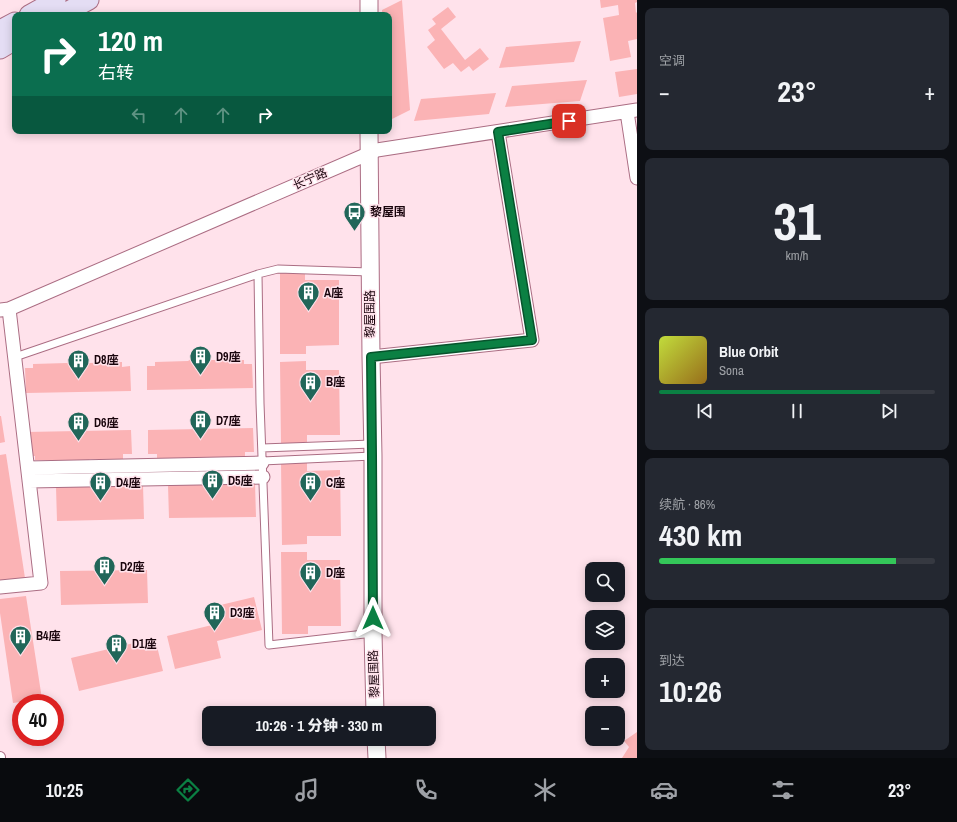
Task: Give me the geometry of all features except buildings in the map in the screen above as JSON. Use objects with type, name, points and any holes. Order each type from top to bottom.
[{"type":"main road","points":[[34,12],[56,0]]},
{"type":"main road","points":[[67,12],[89,0]]},
{"type":"main road","points":[[0,30],[12,24]]},
{"type":"main road","points":[[0,49],[12,42]]},
{"type":"street","points":[[369,0],[369,12]]},
{"type":"street","points":[[632,111],[637,178]]},
{"type":"street","name":"长宁路","points":[[4,309],[377,150],[632,111]]},
{"type":"street","points":[[371,357],[532,340],[498,132]]},
{"type":"street","name":"黎屋围路","points":[[369,134],[375,706]]},
{"type":"street","points":[[0,587],[41,582],[15,358],[4,309]]},
{"type":"street","points":[[28,468],[262,462]]},
{"type":"street","points":[[29,481],[263,477]]},
{"type":"street","points":[[376,746],[377,758]]},
{"type":"lane","points":[[15,358],[258,274],[278,269],[370,272]]},
{"type":"lane","points":[[258,274],[262,462],[269,645],[373,633]]},
{"type":"lane","points":[[262,448],[372,450]]},
{"type":"lane","points":[[262,462],[372,450]]},
{"type":"place","name":"黎屋围","points":[[354,232]]},
{"type":"place","name":"A座","points":[[309,312]]},
{"type":"place","name":"D9座","points":[[200,376]]},
{"type":"place","name":"D8座","points":[[78,380]]},
{"type":"place","name":"B座","points":[[310,402]]},
{"type":"place","name":"D7座","points":[[201,440]]},
{"type":"place","name":"D6座","points":[[79,442]]},
{"type":"place","name":"D5座","points":[[212,500]]},
{"type":"place","name":"D4座","points":[[100,502]]},
{"type":"place","name":"C座","points":[[311,502]]},
{"type":"place","name":"D2座","points":[[104,586]]},
{"type":"place","name":"D座","points":[[311,592]]},
{"type":"place","name":"D3座","points":[[215,632]]},
{"type":"place","name":"B4座","points":[[21,656]]},
{"type":"place","name":"D1座","points":[[117,664]]},
{"type":"route","points":[[373,618],[371,357],[532,340],[498,132],[569,121]]}]
